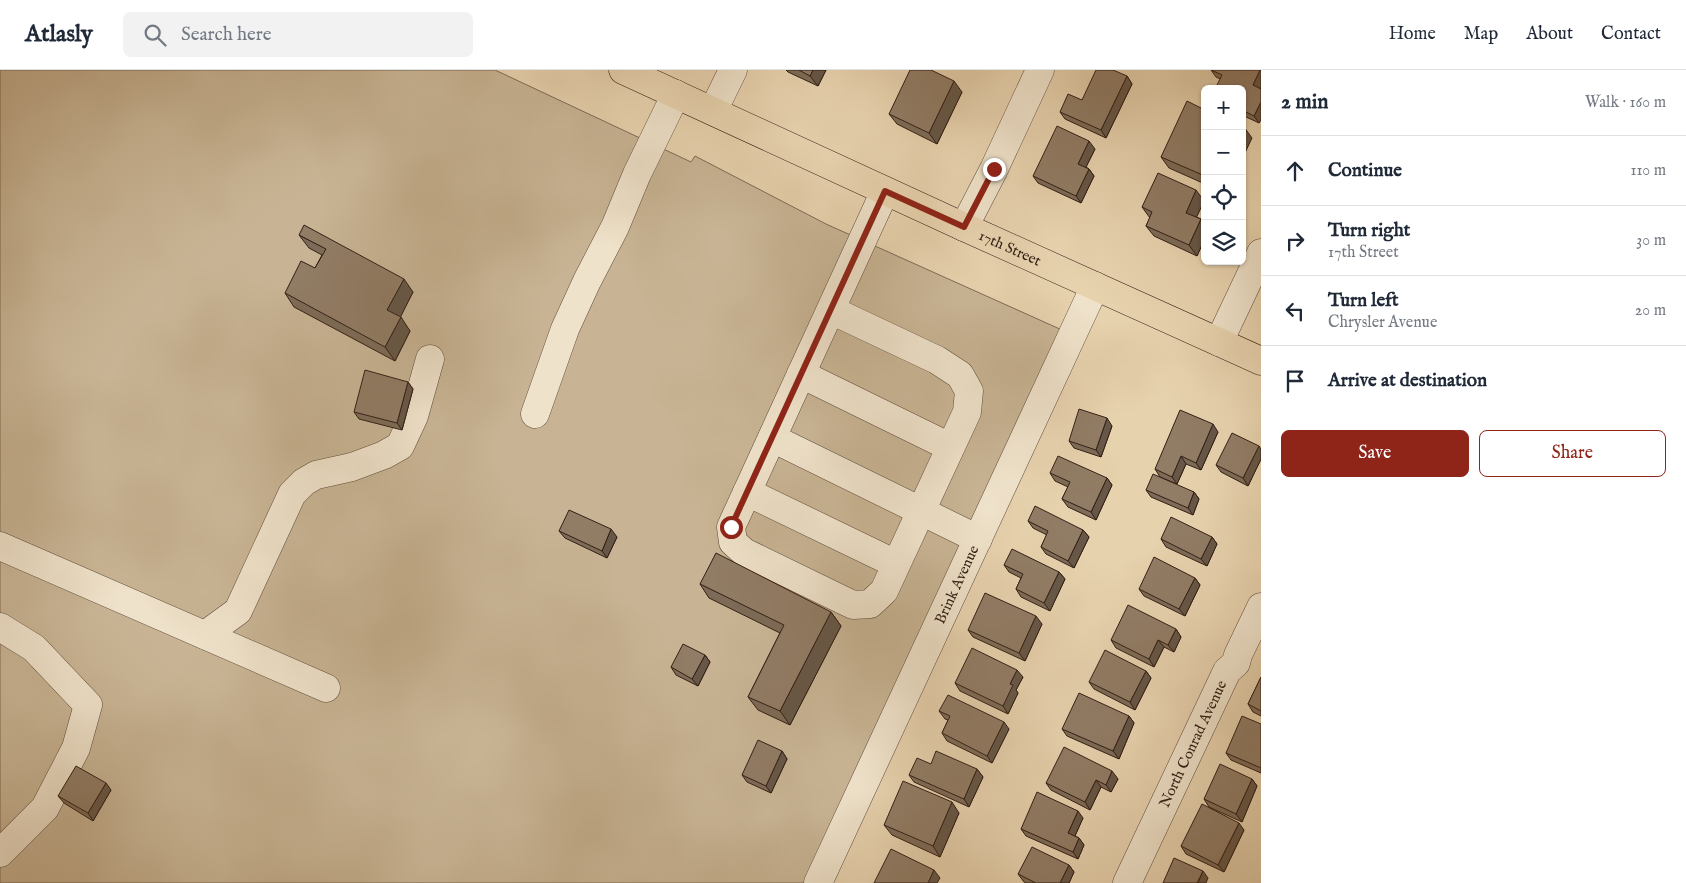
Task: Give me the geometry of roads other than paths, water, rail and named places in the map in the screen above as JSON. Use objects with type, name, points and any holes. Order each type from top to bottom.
[{"type":"main road","name":"17th Street","points":[[623,70],[1261,361]]},
{"type":"street","points":[[713,111],[733,70]]},
{"type":"street","points":[[964,227],[994,169],[1040,70]]},
{"type":"street","points":[[534,414],[565,329],[615,227],[637,174],[676,94]]},
{"type":"street","points":[[831,310],[937,360],[960,375],[969,391],[967,412],[884,591],[870,604],[854,605],[744,552],[733,542],[731,527],[885,191]]},
{"type":"street","points":[[1219,342],[1261,254]]},
{"type":"street","name":"Brink Avenue","points":[[818,883],[1095,286]]},
{"type":"street","points":[[205,635],[238,611],[292,494],[304,482],[316,475],[352,467],[384,455],[400,446],[414,416],[430,359]]},
{"type":"street","points":[[801,374],[950,448]]},
{"type":"street","points":[[772,438],[978,539]]},
{"type":"street","points":[[747,492],[896,564]]},
{"type":"street","points":[[0,546],[326,688]]},
{"type":"street","name":"North Conrad Avenue","points":[[1127,883],[1227,671],[1236,663],[1261,606]]},
{"type":"street","points":[[0,627],[34,648],[88,705],[76,748],[44,808],[0,853]]}]
